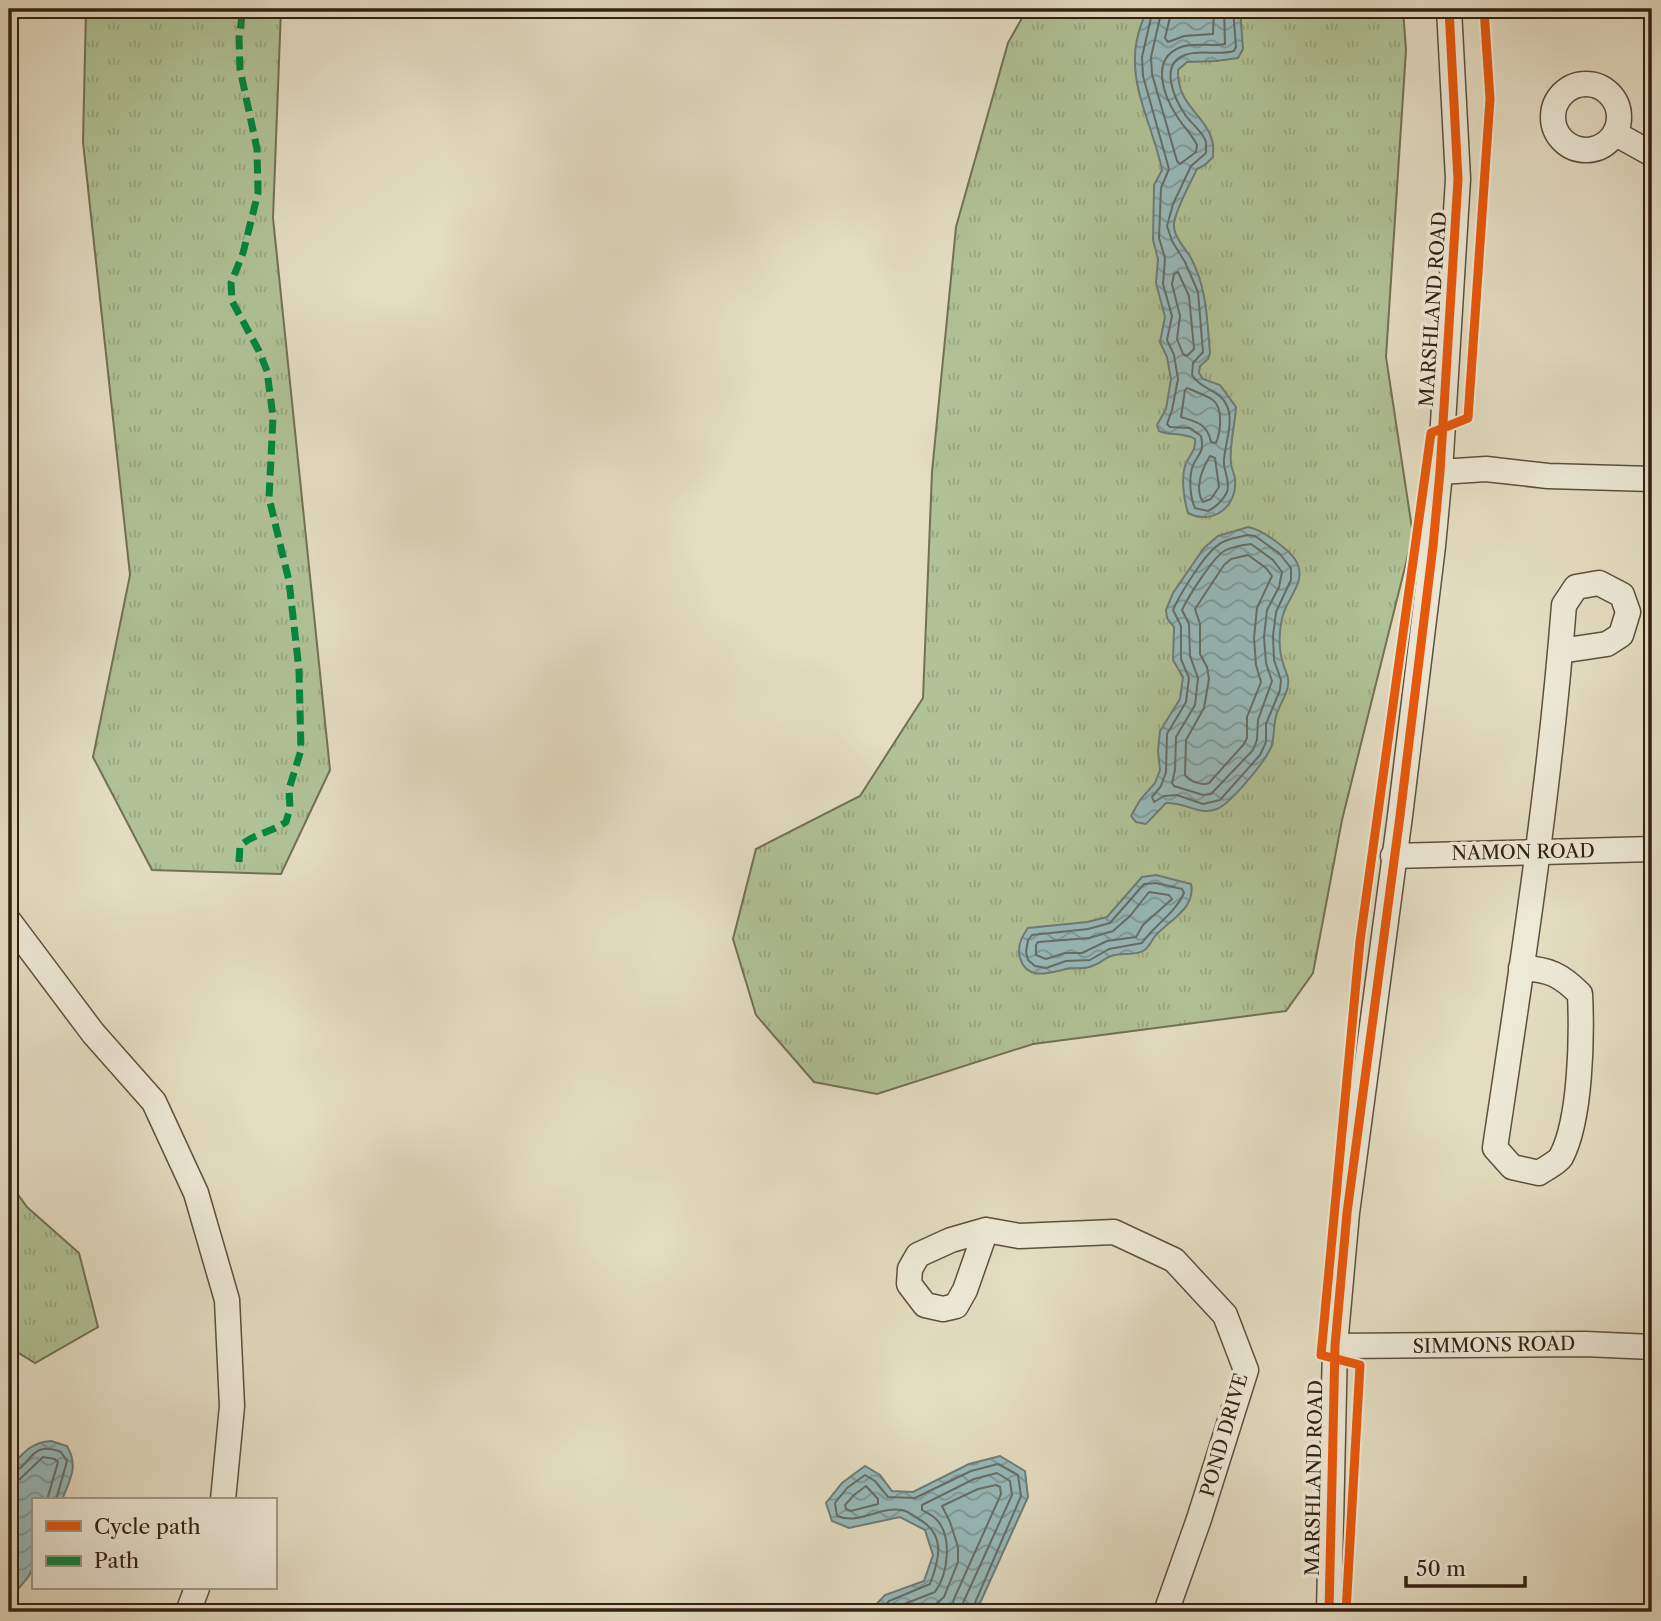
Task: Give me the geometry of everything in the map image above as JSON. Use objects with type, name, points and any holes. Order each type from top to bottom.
[{"type":"street","name":"MARSHLAND ROAD","points":[[1329,1612],[1335,1346],[1347,1213],[1440,472],[1458,179],[1449,9]]},
{"type":"street","points":[[1616,134],[1652,153]]},
{"type":"street","points":[[1440,472],[1486,469],[1548,476],[1652,479]]},
{"type":"street","points":[[1521,968],[1537,969],[1563,978],[1580,994],[1581,1036],[1573,1121],[1560,1159],[1539,1173],[1511,1167],[1495,1148],[1521,968],[1539,852],[1560,651]]},
{"type":"street","name":"NAMON ROAD","points":[[1393,856],[1652,849]]},
{"type":"street","points":[[9,921],[93,1033],[154,1102],[196,1193],[227,1300],[232,1406],[223,1498]]},
{"type":"street","name":"POND DRIVE","points":[[986,1230],[1019,1236],[1114,1232],[1174,1260],[1225,1315],[1246,1370],[1199,1520],[1166,1612]]},
{"type":"street","name":"SIMMONS ROAD","points":[[1335,1346],[1585,1343],[1652,1347]]},
{"type":"street","points":[[188,1612],[196,1590]]},
{"type":"green space","points":[[86,9],[281,9],[273,218],[330,770],[281,874],[152,870],[93,757],[130,575],[83,142]]},
{"type":"green space","points":[[1027,9],[1403,9],[1406,50],[1386,357],[1413,535],[1342,820],[1313,973],[1286,1011],[1033,1044],[877,1094],[814,1082],[756,1015],[733,939],[756,849],[860,796],[923,698],[932,472],[956,227],[1008,43]]},
{"type":"green space","points":[[9,1182],[27,1207],[79,1253],[98,1327],[35,1363],[9,1347]]},
{"type":"water","points":[[1147,9],[1240,9],[1243,49],[1238,58],[1187,62],[1178,70],[1186,101],[1204,123],[1213,142],[1213,157],[1197,169],[1180,204],[1174,228],[1196,269],[1205,304],[1210,353],[1200,366],[1199,373],[1203,379],[1220,385],[1236,407],[1231,443],[1235,489],[1228,505],[1222,511],[1206,517],[1188,513],[1184,496],[1184,471],[1195,439],[1159,431],[1157,425],[1166,409],[1171,379],[1167,357],[1160,342],[1165,317],[1156,283],[1158,259],[1153,240],[1154,185],[1162,170],[1135,71],[1136,44]]},
{"type":"water","points":[[1248,527],[1261,532],[1283,547],[1295,559],[1300,572],[1281,626],[1280,652],[1288,682],[1276,717],[1272,744],[1248,780],[1231,799],[1217,809],[1204,811],[1166,803],[1146,824],[1136,822],[1131,816],[1140,800],[1155,783],[1160,770],[1160,731],[1180,699],[1183,677],[1173,660],[1174,627],[1167,618],[1166,610],[1173,593],[1204,548],[1218,536]]},
{"type":"water","points":[[1156,875],[1191,884],[1192,892],[1186,907],[1143,951],[1111,956],[1089,967],[1039,974],[1023,965],[1019,946],[1028,928],[1087,922],[1107,917],[1142,877]]},
{"type":"water","points":[[51,1441],[67,1446],[71,1453],[72,1473],[63,1498],[32,1498],[32,1569],[9,1600],[9,1469],[32,1446]]},
{"type":"water","points":[[1000,1456],[1025,1471],[1028,1497],[976,1612],[869,1612],[885,1595],[924,1581],[933,1555],[925,1530],[900,1517],[849,1528],[832,1521],[826,1503],[842,1483],[865,1466],[880,1475],[892,1491],[913,1492],[969,1464]]},
{"type":"marked path","points":[[239,862],[240,846],[286,822],[290,808],[289,789],[301,750],[299,670],[289,581],[269,498],[273,417],[267,371],[232,301],[231,283],[243,253],[258,193],[257,149],[240,69],[239,38],[243,9]]},
{"type":"cycle path","points":[[1329,1612],[1335,1346],[1347,1213],[1400,816],[1440,472],[1458,179],[1449,9]]},
{"type":"cycle path","points":[[1346,1612],[1360,1365],[1321,1355],[1360,941],[1431,433],[1468,418],[1490,99],[1484,9]]}]
